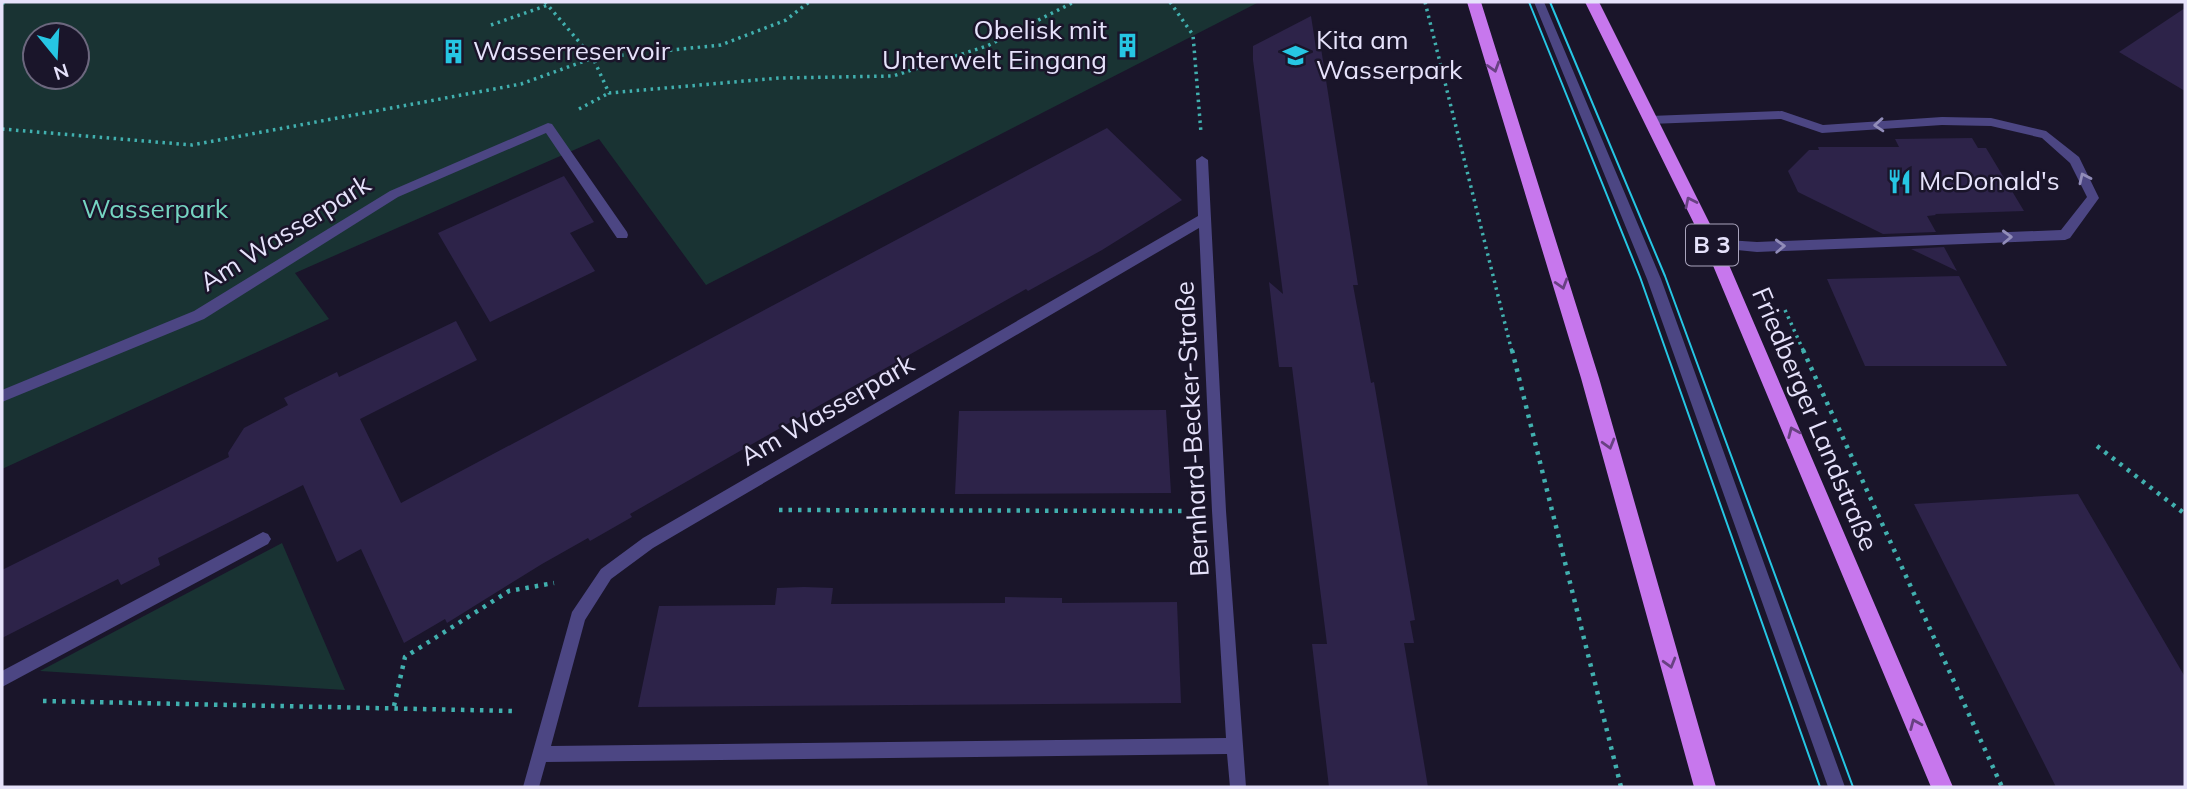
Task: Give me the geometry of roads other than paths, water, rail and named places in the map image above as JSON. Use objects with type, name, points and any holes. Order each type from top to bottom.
[{"type":"main road","points":[[1474,2],[1590,378],[1705,787]]},
{"type":"main road","name":"Friedberger Landstraße","points":[[1591,2],[1712,244],[1942,787]]},
{"type":"street","points":[[1539,2],[1654,279],[1836,787]]},
{"type":"street","points":[[1650,120],[1782,115],[1822,129],[1942,121],[1991,122],[2046,135],[2076,160],[2094,198],[2066,235],[1757,247],[1712,244]]},
{"type":"street","name":"Am Wasserpark","points":[[2,396],[199,315],[394,194],[548,127],[622,235]]},
{"type":"street","name":"Bernhard-Becker-Straße","points":[[1202,160],[1219,510],[1238,787]]},
{"type":"street","name":"Am Wasserpark","points":[[531,787],[578,617],[606,575],[648,543],[1206,218]]},
{"type":"street","points":[[2,679],[263,540]]},
{"type":"street","points":[[539,754],[1235,746]]},
{"type":"tram line","points":[[1529,2],[1640,277],[1820,787]]},
{"type":"tram line","points":[[1550,2],[1665,276],[1853,787]]},
{"type":"place","name":"Obelisk mit Unterwelt Eingang","points":[[1127,45]]},
{"type":"place","name":"Wasserreservoir","points":[[453,51]]},
{"type":"place","name":"Kita am Wasserpark","points":[[1296,55]]},
{"type":"place","name":"McDonald's","points":[[1899,181]]},
{"type":"park label","name":"Wasserpark","points":[[155,209]]}]
